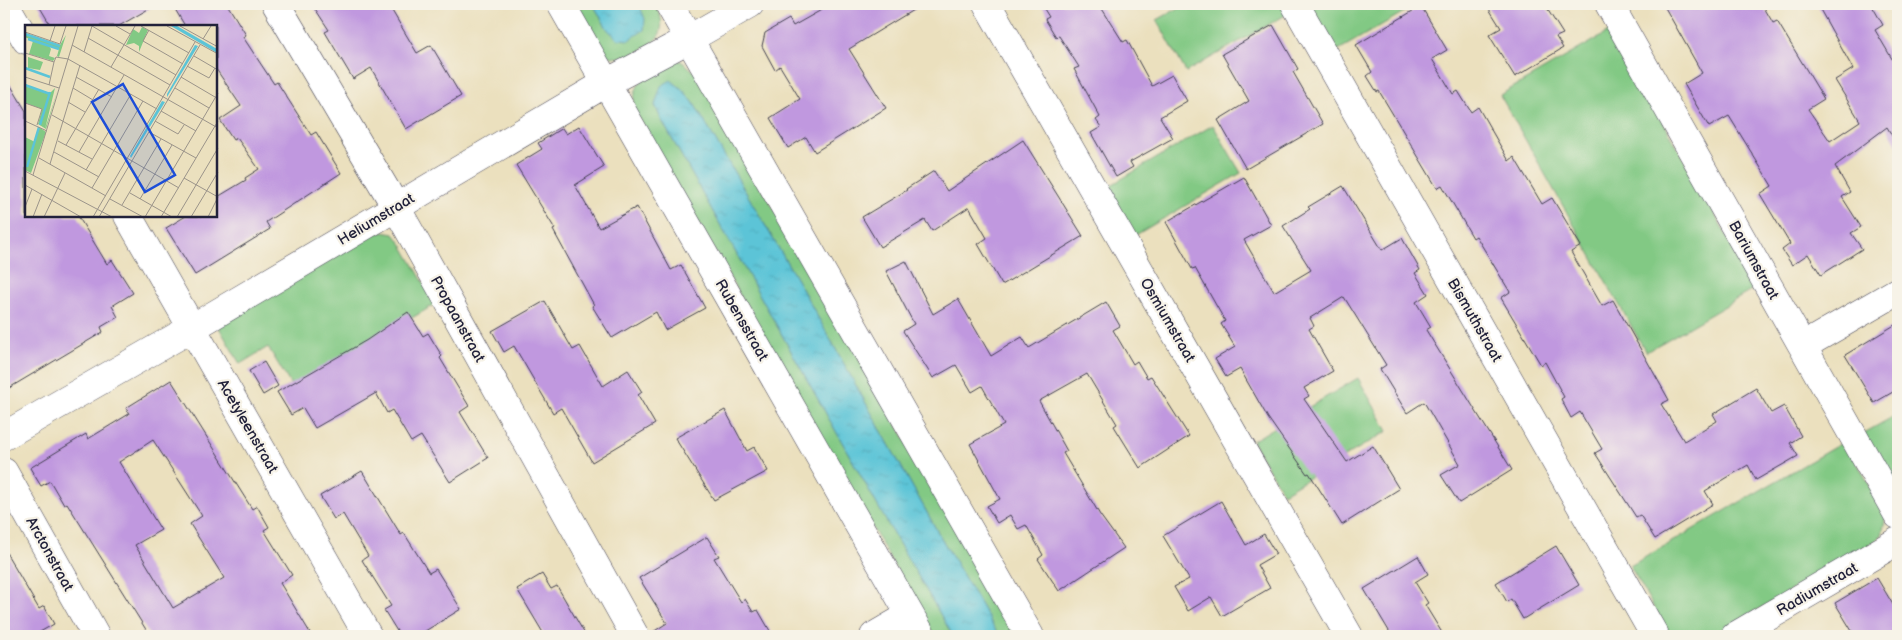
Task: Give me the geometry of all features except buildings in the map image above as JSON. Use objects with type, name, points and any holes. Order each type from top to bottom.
[{"type":"street","points":[[6,4],[25,38]]},
{"type":"street","name":"Propaanstraat","points":[[276,4],[396,208],[636,636]]},
{"type":"street","name":"Rubensstraat","points":[[561,4],[916,626]]},
{"type":"street","points":[[669,4],[1030,636]]},
{"type":"street","name":"Heliumstraat","points":[[4,436],[192,328],[606,83],[750,4]]},
{"type":"street","name":"Osmiumstraat","points":[[987,4],[1349,636]]},
{"type":"street","name":"Bismuthstraat","points":[[1295,4],[1656,636]]},
{"type":"street","name":"Bariumstraat","points":[[1609,4],[1898,515]]},
{"type":"street","name":"Acetyleenstraat","points":[[129,218],[368,636]]},
{"type":"street","points":[[1803,346],[1898,291]]},
{"type":"street","name":"Arctonstraat","points":[[4,472],[96,636]]},
{"type":"street","name":"Radiumstraat","points":[[1735,636],[1898,541]]},
{"type":"street","points":[[874,636],[916,626]]},
{"type":"green space","points":[[575,4],[593,4],[608,30],[640,7],[639,4],[655,4],[661,18],[662,26],[660,33],[651,44],[637,53],[621,57],[607,55],[590,32]]},
{"type":"green space","points":[[1186,4],[1284,4],[1289,13],[1186,72],[1157,20]]},
{"type":"green space","points":[[1308,4],[1418,4],[1335,52]]},
{"type":"green space","points":[[1612,30],[1756,288],[1646,352],[1500,95]]},
{"type":"green space","points":[[679,60],[698,75],[1017,636],[999,636],[940,536],[796,278],[693,102],[682,89],[655,105],[661,119],[893,533],[953,636],[934,636],[634,110],[636,90],[645,77]]},
{"type":"green space","points":[[1213,125],[1241,173],[1134,236],[1106,188]]},
{"type":"green space","points":[[383,232],[394,234],[401,243],[436,304],[292,387],[268,347],[240,364],[217,324],[372,234]]},
{"type":"green space","points":[[1358,378],[1388,431],[1283,493],[1252,441]]},
{"type":"green space","points":[[1898,414],[1898,493],[1864,433]]},
{"type":"green space","points":[[1845,441],[1886,515],[1882,535],[1874,542],[1713,636],[1670,636],[1630,566]]},
{"type":"water","points":[[593,4],[639,4],[645,19],[644,30],[629,40],[618,39],[608,30]]},
{"type":"water","points":[[671,80],[693,102],[796,278],[940,536],[999,636],[953,636],[893,533],[661,119],[655,105],[661,86]]}]
